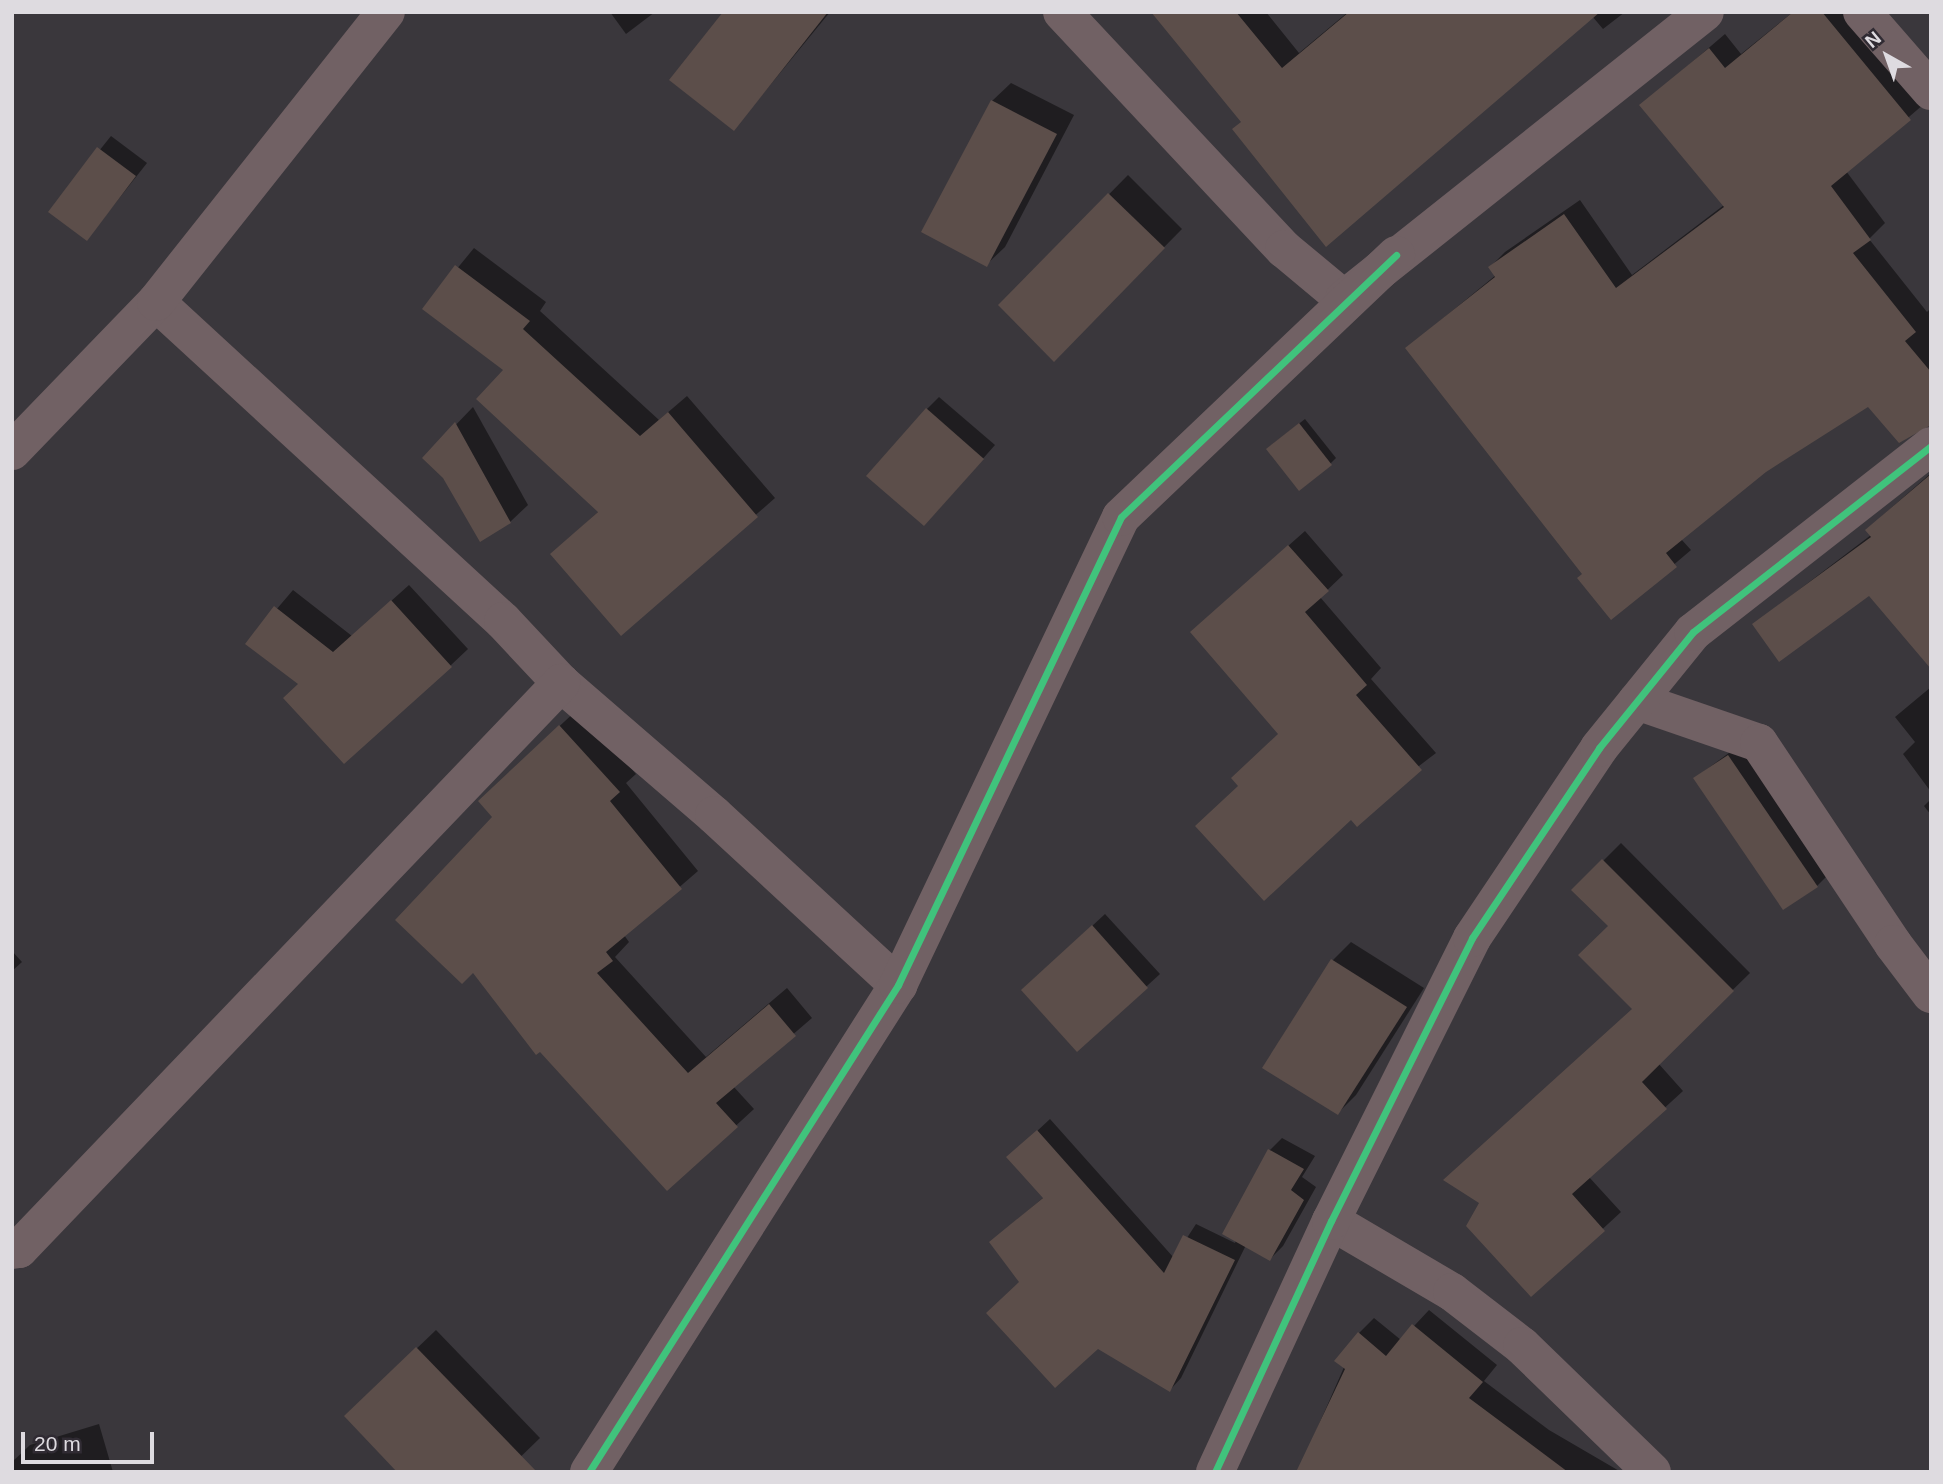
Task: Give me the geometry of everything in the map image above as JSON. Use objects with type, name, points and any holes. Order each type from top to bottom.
[{"type":"street","points":[[12,451],[156,302],[386,12]]},
{"type":"street","points":[[1062,12],[1284,249],[1344,299],[1705,12]]},
{"type":"street","points":[[1862,12],[1931,91]]},
{"type":"street","points":[[589,1472],[898,985],[1121,516],[1396,255]]},
{"type":"street","points":[[156,302],[503,621],[561,684],[714,816],[898,985]]},
{"type":"street","points":[[1214,1472],[1331,1222],[1472,938],[1599,748],[1693,632],[1931,446]]},
{"type":"street","points":[[12,1250],[29,1239],[561,684]]},
{"type":"street","points":[[1637,701],[1759,743],[1893,944],[1931,993]]},
{"type":"street","points":[[1331,1222],[1452,1292],[1522,1346],[1652,1472]]},
{"type":"building","points":[[723,12],[828,12],[734,131],[669,80]]},
{"type":"building","points":[[1151,12],[1236,12],[1282,68],[1349,12],[1600,12],[1326,247],[1232,129],[1241,122]]},
{"type":"building","points":[[1793,12],[1822,12],[1911,120],[1831,186],[1871,240],[1853,253],[1916,332],[1905,341],[1931,372],[1931,425],[1899,443],[1868,407],[1766,472],[1666,553],[1677,567],[1611,620],[1577,578],[1582,574],[1405,348],[1495,277],[1488,267],[1564,214],[1616,288],[1724,207],[1639,105],[1709,48],[1725,68]]},
{"type":"building","points":[[991,100],[1057,134],[987,267],[921,232]]},
{"type":"building","points":[[97,147],[136,176],[87,241],[48,212]]},
{"type":"building","points":[[1108,193],[1165,248],[1054,362],[998,305]]},
{"type":"building","points":[[455,265],[530,321],[523,329],[640,436],[668,412],[758,517],[621,636],[550,554],[598,512],[476,399],[503,370],[422,309]]},
{"type":"building","points":[[926,408],[984,459],[924,526],[866,476]]},
{"type":"building","points":[[455,422],[511,523],[480,542],[443,478],[422,458]]},
{"type":"building","points":[[1299,423],[1332,465],[1299,491],[1266,449]]},
{"type":"building","points":[[1931,474],[1931,669],[1869,596],[1779,662],[1752,624],[1871,537],[1865,530]]},
{"type":"building","points":[[1288,545],[1329,591],[1305,612],[1367,685],[1356,695],[1422,770],[1357,827],[1351,820],[1264,901],[1195,826],[1238,786],[1231,778],[1278,734],[1190,632]]},
{"type":"building","points":[[391,600],[452,667],[344,764],[283,698],[298,684],[245,644],[274,606],[333,652]]},
{"type":"building","points":[[559,725],[620,792],[610,801],[682,889],[606,952],[613,961],[597,973],[688,1073],[769,1004],[796,1036],[716,1103],[738,1127],[667,1191],[540,1052],[536,1055],[473,973],[462,984],[395,920],[492,817],[478,801]]},
{"type":"building","points":[[1728,755],[1818,887],[1783,910],[1693,778]]},
{"type":"building","points":[[1602,859],[1734,991],[1642,1082],[1667,1109],[1572,1194],[1605,1231],[1531,1297],[1466,1226],[1479,1203],[1443,1180],[1632,1009],[1578,955],[1608,926],[1571,890]]},
{"type":"building","points":[[1092,925],[1148,988],[1077,1052],[1021,990]]},
{"type":"building","points":[[1331,959],[1407,1007],[1338,1115],[1262,1068]]},
{"type":"building","points":[[1037,1130],[1164,1273],[1183,1235],[1235,1260],[1170,1392],[1098,1349],[1055,1388],[986,1313],[1019,1282],[989,1242],[1043,1198],[1006,1157]]},
{"type":"building","points":[[1268,1149],[1304,1169],[1291,1190],[1304,1200],[1270,1261],[1222,1234]]},
{"type":"building","points":[[1412,1324],[1483,1382],[1469,1398],[1568,1472],[1296,1472],[1345,1369],[1334,1361],[1358,1332],[1386,1356]]},
{"type":"building","points":[[416,1347],[537,1472],[397,1472],[344,1416]]},
{"type":"cycle path","points":[[589,1472],[898,985],[1121,517],[1396,255]]},
{"type":"cycle path","points":[[1215,1472],[1331,1221],[1472,938],[1599,748],[1693,632],[1931,446]]}]
